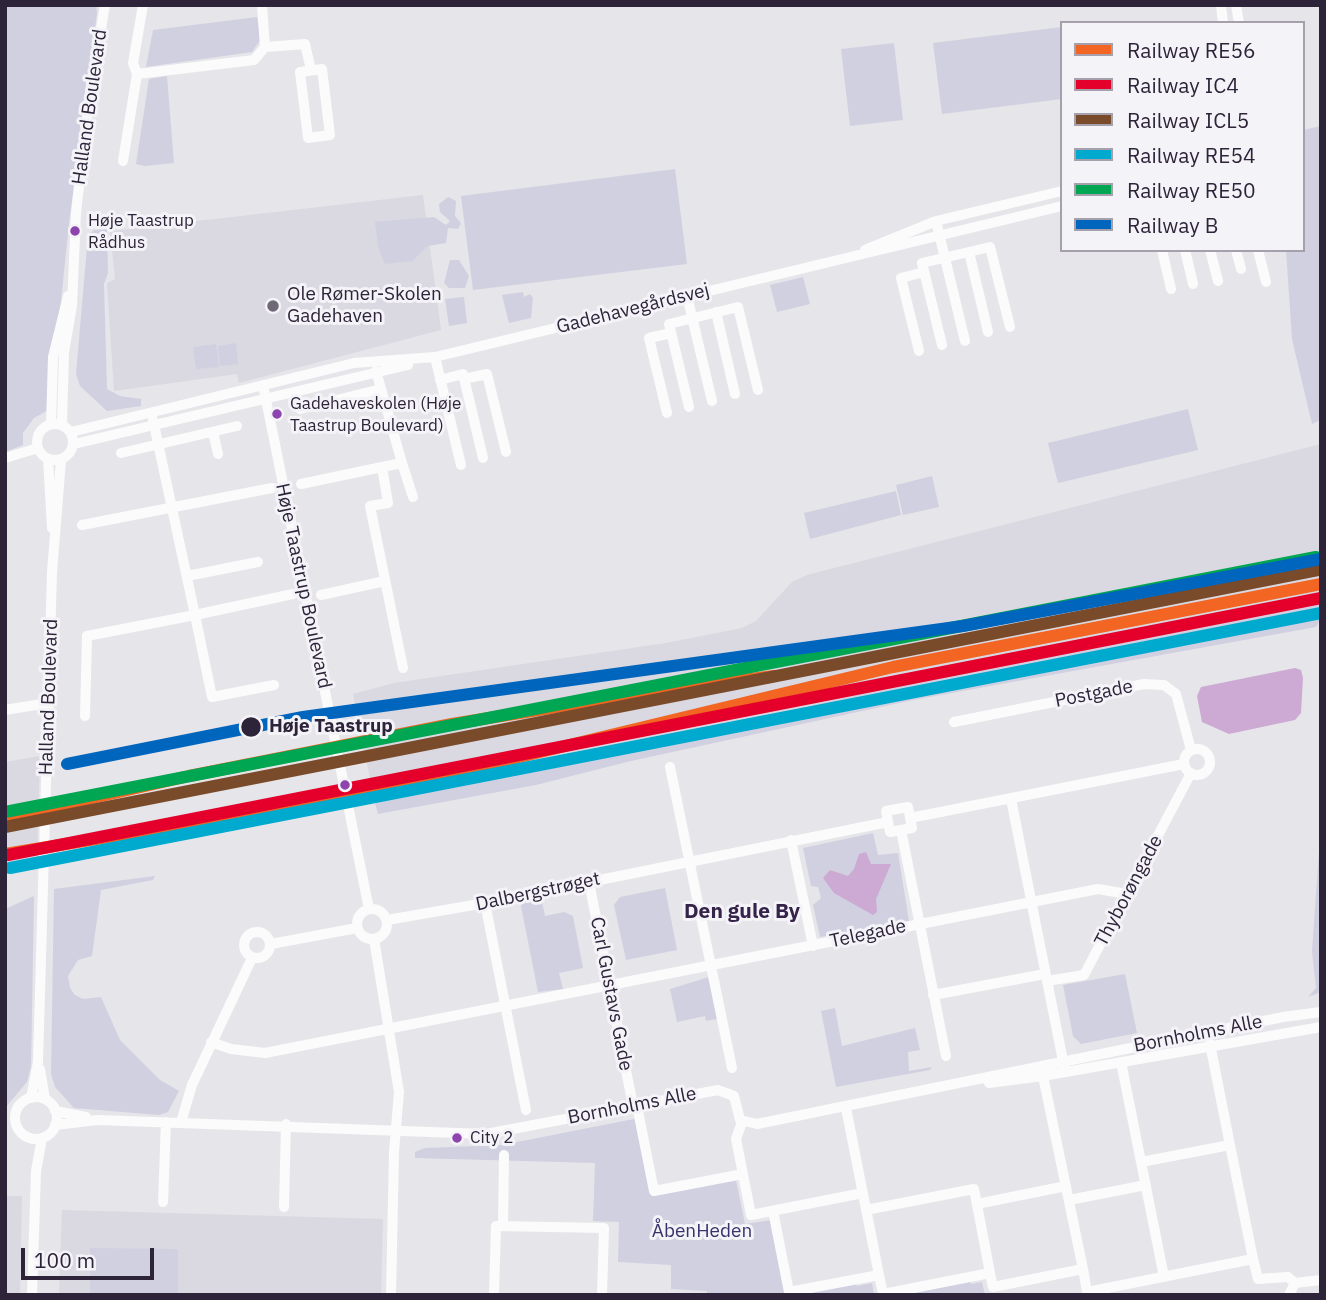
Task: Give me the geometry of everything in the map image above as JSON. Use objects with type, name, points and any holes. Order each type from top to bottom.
[{"type":"street","name":"Halland Boulevard","points":[[56,425],[72,306],[71,282],[89,99],[103,5]]},
{"type":"street","points":[[123,161],[136,74],[133,63],[143,5]]},
{"type":"street","points":[[136,74],[254,60],[265,47],[262,5]]},
{"type":"street","points":[[265,47],[305,44],[311,70]]},
{"type":"street","points":[[322,69],[330,135],[308,138],[300,72],[311,70],[322,69]]},
{"type":"street","name":"Gadehavegårdsvej","points":[[832,261],[936,221],[1060,191]]},
{"type":"street","name":"Gadehavegårdsvej","points":[[74,444],[832,261],[940,238],[1060,207]]},
{"type":"street","points":[[936,221],[965,341]]},
{"type":"street","points":[[942,345],[922,263],[990,247],[1010,327]]},
{"type":"street","points":[[969,252],[988,332]]},
{"type":"street","points":[[1162,252],[1171,289]]},
{"type":"street","points":[[1185,252],[1193,284]]},
{"type":"street","points":[[1210,252],[1217,281]]},
{"type":"street","points":[[1237,252],[1241,269]]},
{"type":"street","points":[[1258,252],[1266,282]]},
{"type":"street","points":[[919,351],[901,278],[924,272]]},
{"type":"street","points":[[687,296],[712,401]]},
{"type":"street","points":[[689,407],[669,324],[716,312],[738,307],[758,390]]},
{"type":"street","points":[[716,312],[736,394]]},
{"type":"street","points":[[667,413],[649,338],[671,333]]},
{"type":"street","points":[[435,357],[461,465]]},
{"type":"street","name":"Gadehavegårdsvej","points":[[71,432],[354,363],[435,357]]},
{"type":"street","points":[[376,371],[413,497]]},
{"type":"street","points":[[440,380],[463,374],[484,458]]},
{"type":"street","points":[[464,379],[486,374],[506,452]]},
{"type":"street","name":"Høje Taastrup Boulevard","points":[[263,385],[273,447],[325,683],[369,909]]},
{"type":"street","points":[[300,409],[381,389]]},
{"type":"street","points":[[151,413],[212,697],[274,685]]},
{"type":"street","points":[[56,425],[71,432],[74,444],[70,454],[61,460],[48,459],[38,448],[39,434],[56,425]]},
{"type":"street","points":[[121,453],[237,426]]},
{"type":"street","points":[[213,432],[218,454]]},
{"type":"street","points":[[5,458],[38,448]]},
{"type":"street","name":"Halland Boulevard","points":[[48,459],[54,542]]},
{"type":"street","name":"Halland Boulevard","points":[[31,1098],[38,1062],[52,572],[61,460]]},
{"type":"street","points":[[301,484],[402,463]]},
{"type":"street","points":[[382,467],[388,503],[370,506],[403,668]]},
{"type":"street","points":[[82,525],[272,488]]},
{"type":"street","points":[[187,576],[258,562]]},
{"type":"street","points":[[321,595],[385,581]]},
{"type":"street","points":[[85,716],[87,636],[293,594]]},
{"type":"street","name":"Postgade","points":[[954,722],[1144,684],[1164,685],[1176,694],[1191,750]]},
{"type":"street","points":[[5,710],[48,703]]},
{"type":"street","points":[[910,818],[1188,769],[1206,772],[1211,761],[1203,750],[1191,750],[1185,756],[1188,769]]},
{"type":"street","points":[[670,767],[732,1068]]},
{"type":"street","name":"Thyborøngade","points":[[1046,978],[1084,975],[1188,769]]},
{"type":"street","points":[[1011,799],[1064,1066]]},
{"type":"street","points":[[908,807],[910,818],[912,828],[890,832],[886,811],[908,807]]},
{"type":"street","name":"Dalbergstrøget","points":[[387,920],[485,903],[888,822]]},
{"type":"street","points":[[901,830],[946,1056]]},
{"type":"street","points":[[791,840],[813,946]]},
{"type":"street","name":"Carl Gustavs Gade","points":[[589,882],[654,1191],[743,1174]]},
{"type":"street","name":"Telegade","points":[[211,1042],[230,1049],[265,1053],[711,967],[1098,888],[1127,894]]},
{"type":"street","points":[[485,903],[526,1110]]},
{"type":"street","points":[[369,909],[382,913],[387,920],[386,930],[374,940],[364,937],[358,928],[358,918],[369,909]]},
{"type":"street","points":[[271,944],[358,928]]},
{"type":"street","points":[[252,958],[244,949],[247,936],[261,932],[271,944]]},
{"type":"street","points":[[374,940],[400,1092],[391,1295]]},
{"type":"street","points":[[252,958],[264,957],[271,944]]},
{"type":"street","points":[[181,1122],[192,1085],[252,958]]},
{"type":"street","points":[[933,995],[1046,978]]},
{"type":"street","name":"Bornholms Alle","points":[[55,1111],[97,1119],[286,1124],[486,1134],[724,1090],[734,1096],[742,1122],[757,1124],[1064,1066],[1321,1012]]},
{"type":"street","name":"Bornholms Alle","points":[[953,1087],[1043,1076],[1064,1066],[1121,1062],[1210,1044],[1321,1027]]},
{"type":"street","points":[[1210,1044],[1258,1279],[1288,1277],[1295,1283],[1321,1280]]},
{"type":"street","name":"Halland Boulevard","points":[[38,1062],[45,1099]]},
{"type":"street","points":[[1121,1062],[1164,1277]]},
{"type":"street","points":[[1043,1076],[1087,1292],[1253,1259]]},
{"type":"street","points":[[31,1098],[45,1099],[55,1111],[55,1125],[36,1138],[11,1124],[10,1113],[31,1098]]},
{"type":"street","points":[[846,1108],[883,1294],[990,1273]]},
{"type":"street","name":"Bornholms Alle","points":[[55,1125],[97,1119]]},
{"type":"street","points":[[163,1202],[166,1122]]},
{"type":"street","points":[[742,1122],[736,1139],[751,1215],[863,1194]]},
{"type":"street","points":[[284,1208],[286,1124]]},
{"type":"street","points":[[32,1295],[36,1138]]},
{"type":"street","points":[[1141,1162],[1230,1145]]},
{"type":"street","points":[[503,1226],[504,1155]]},
{"type":"street","points":[[1069,1200],[1146,1185]]},
{"type":"street","points":[[976,1203],[1066,1186]]},
{"type":"street","points":[[866,1210],[974,1189],[993,1287],[1083,1269]]},
{"type":"street","points":[[773,1211],[789,1292],[879,1275]]},
{"type":"street","points":[[494,1295],[496,1226],[604,1228],[603,1295]]},
{"type":"street","points":[[1289,1295],[1295,1283]]},
{"type":"shaded area","name":"Ole Rømer-Skolen Gadehaven","points":[[423,195],[441,330],[239,383],[237,374],[114,391],[107,283],[115,279],[110,231]]},
{"type":"shaded area","points":[[1321,444],[1321,599],[1192,628],[888,687],[595,758],[375,803],[353,694],[394,683],[666,643],[742,628],[756,621],[792,582],[807,575]]},
{"type":"shaded area","points":[[1295,668],[1301,670],[1303,678],[1301,713],[1295,720],[1229,734],[1202,722],[1197,696],[1201,687]]},
{"type":"shaded area","points":[[40,756],[37,863],[5,868],[5,762]]},
{"type":"shaded area","points":[[866,852],[871,864],[891,864],[876,899],[877,912],[873,915],[834,893],[823,878],[830,870],[848,876],[854,869],[859,854]]},
{"type":"shaded area","points":[[5,1196],[22,1196],[20,1295],[5,1295]]},
{"type":"shaded area","points":[[62,1210],[383,1219],[381,1295],[59,1295]]},
{"type":"green space","points":[[5,5],[96,5],[97,13],[69,223],[50,409],[34,418],[23,433],[23,445],[5,452]]},
{"type":"green space","points":[[257,17],[261,39],[252,52],[146,67],[153,30]]},
{"type":"green space","points":[[1060,27],[1060,99],[942,114],[933,43]]},
{"type":"green space","points":[[894,43],[903,120],[850,126],[841,49]]},
{"type":"green space","points":[[167,76],[174,163],[145,166],[136,164],[149,79]]},
{"type":"green space","points":[[1321,126],[1321,420],[1312,424],[1292,339],[1286,252],[1305,252],[1305,130]]},
{"type":"green space","points":[[675,169],[687,264],[473,290],[461,196]]},
{"type":"green space","points":[[448,197],[456,201],[455,216],[461,223],[458,229],[448,228],[446,243],[428,246],[412,261],[385,264],[378,247],[375,222],[434,217],[446,225],[450,221],[440,212],[439,204]]},
{"type":"green space","points":[[107,229],[108,273],[104,284],[107,389],[120,396],[141,399],[141,406],[107,411],[80,386],[76,374],[88,235],[94,230]]},
{"type":"green space","points":[[450,260],[459,260],[469,276],[465,288],[449,288],[444,283]]},
{"type":"green space","points":[[803,277],[810,304],[777,312],[770,285]]},
{"type":"green space","points":[[523,292],[524,297],[530,294],[533,298],[531,318],[509,323],[502,295]]},
{"type":"green space","points":[[464,297],[467,323],[449,326],[445,299]]},
{"type":"green space","points":[[236,343],[238,364],[220,366],[218,346]]},
{"type":"green space","points":[[216,344],[219,367],[196,369],[193,347]]},
{"type":"green space","points":[[1188,409],[1198,450],[1058,483],[1048,443]]},
{"type":"green space","points":[[932,476],[939,507],[903,515],[896,485]]},
{"type":"green space","points":[[896,491],[901,515],[810,539],[804,513]]},
{"type":"green space","points":[[1321,599],[1321,619],[1316,627],[913,700],[631,761],[536,785],[378,814],[375,803],[595,758],[888,687],[1192,628]]},
{"type":"green space","points":[[1321,822],[1321,992],[1308,997],[1316,988],[1312,951]]},
{"type":"green space","points":[[873,833],[878,855],[898,853],[909,921],[820,937],[813,905],[821,898],[818,887],[811,886],[803,848]]},
{"type":"green space","points":[[155,876],[153,880],[101,890],[92,956],[78,960],[68,976],[70,988],[75,995],[83,999],[101,997],[120,1040],[160,1080],[179,1091],[168,1112],[159,1115],[74,1108],[55,1087],[51,1074],[54,889]]},
{"type":"green space","points":[[665,888],[677,950],[626,960],[614,905],[620,897]]},
{"type":"green space","points":[[34,896],[31,1066],[27,1082],[5,1108],[5,909]]},
{"type":"green space","points":[[541,897],[545,916],[564,912],[573,916],[583,968],[559,973],[563,989],[538,992],[520,901]]},
{"type":"green space","points":[[1125,974],[1137,1033],[1081,1044],[1073,1036],[1063,985]]},
{"type":"green space","points":[[709,977],[717,1019],[706,1021],[705,1016],[677,1022],[670,989]]},
{"type":"green space","points":[[835,1008],[842,1046],[915,1028],[920,1050],[908,1052],[909,1071],[932,1067],[930,1070],[836,1087],[821,1011]]},
{"type":"green space","name":"ÅbenHeden","points":[[644,1117],[659,1193],[736,1180],[745,1224],[772,1220],[786,1295],[707,1295],[707,1291],[671,1289],[671,1265],[618,1262],[619,1222],[593,1221],[595,1163],[415,1158],[415,1152],[425,1148],[502,1145]]},
{"type":"green space","points":[[90,1248],[178,1249],[178,1295],[90,1295]]},
{"type":"green space","points":[[970,1280],[971,1284],[982,1282],[985,1295],[901,1295]]},
{"type":"green space","points":[[855,1281],[857,1286],[872,1283],[874,1295],[813,1295],[815,1290]]},
{"type":"rail line","name":"RE50","points":[[5,812],[1316,557]]},
{"type":"rail line","name":"B","points":[[67,764],[303,717],[963,626],[1321,559]]},
{"type":"rail line","name":"ICL5","points":[[5,827],[1318,570]]},
{"type":"rail line","name":"RE56","points":[[5,854],[254,813],[424,780],[893,667],[1321,584]]},
{"type":"rail line","name":"IC4","points":[[8,855],[1321,598]]},
{"type":"rail line","name":"RE54","points":[[10,868],[1321,613]]},
{"type":"rail line","name":"RE56","points":[[5,818],[189,776],[452,724],[643,693],[774,676]]},
{"type":"place","name":"Høje Taastrup Rådhus","points":[[75,231]]},
{"type":"place","name":"Ole Rømer-Skolen Gadehaven","points":[[273,306]]},
{"type":"place","name":"Gadehaveskolen (Høje Taastrup Boulevard)","points":[[277,414]]},
{"type":"place","name":"Høje Taastrup","points":[[251,727]]},
{"type":"place","name":"City 2","points":[[457,1138]]},
{"type":"district","name":"Den gule By","points":[[742,912]]}]
